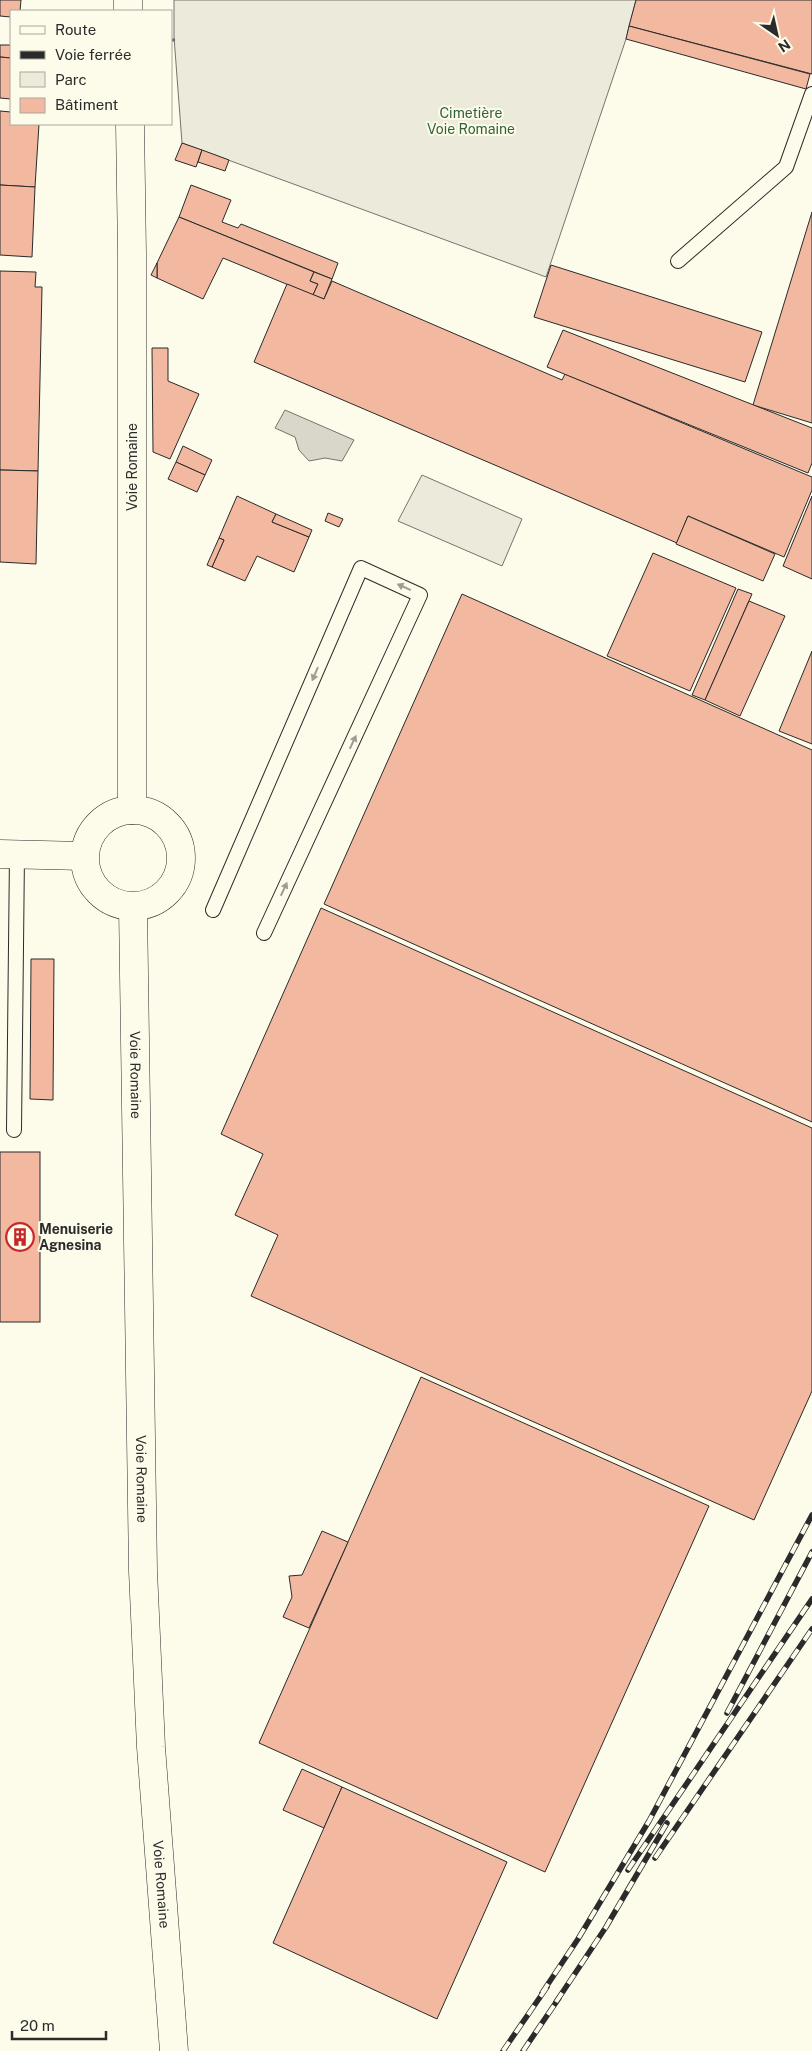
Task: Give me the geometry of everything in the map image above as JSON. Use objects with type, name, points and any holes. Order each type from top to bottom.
[{"type":"main road","name":"Voie Romaine","points":[[130,125],[132,280],[132,810]]},
{"type":"main road","points":[[132,810],[148,812],[162,819],[173,831],[180,845],[181,861],[177,877],[169,890],[159,899],[146,905],[133,907],[118,905],[104,897],[93,886],[86,872],[84,856],[87,842],[94,829],[105,819],[118,812],[132,810]]},
{"type":"main road","points":[[8,854],[84,856]]},
{"type":"main road","name":"Voie Romaine","points":[[133,907],[142,1571],[151,1747],[174,2051]]},
{"type":"lane","points":[[678,261],[786,167],[812,94]]},
{"type":"lane","points":[[213,910],[361,568],[395,583],[420,595],[264,933]]},
{"type":"lane","points":[[8,854],[14,1130]]},
{"type":"green space","name":"Cimetière Voie Romaine","points":[[174,0],[636,0],[626,39],[546,277],[182,143],[174,37]]},
{"type":"green space","points":[[422,475],[522,519],[502,566],[398,521]]},
{"type":"shaded area","points":[[285,410],[354,440],[342,461],[325,458],[309,461],[299,450],[295,437],[275,428]]},
{"type":"building","points":[[0,0],[21,0],[20,10],[10,10],[10,17],[0,16]]},
{"type":"building","points":[[636,0],[812,0],[812,74],[629,26]]},
{"type":"building","points":[[629,26],[810,74],[806,89],[626,39]]},
{"type":"building","points":[[0,45],[10,45],[10,58],[0,57]]},
{"type":"building","points":[[0,57],[10,58],[10,99],[0,98]]},
{"type":"building","points":[[0,111],[10,112],[10,125],[39,125],[35,187],[0,185]]},
{"type":"building","points":[[182,143],[202,150],[196,167],[175,160]]},
{"type":"building","points":[[202,150],[229,160],[225,171],[198,162]]},
{"type":"building","points":[[0,185],[35,187],[32,257],[0,255]]},
{"type":"building","points":[[191,185],[231,200],[222,222],[238,228],[241,224],[338,263],[332,279],[179,217]]},
{"type":"building","points":[[812,212],[812,423],[753,405]]},
{"type":"building","points":[[179,217],[314,272],[310,281],[318,284],[313,295],[223,258],[203,299],[157,278],[157,263]]},
{"type":"building","points":[[157,263],[157,278],[151,275]]},
{"type":"building","points":[[551,265],[762,332],[745,382],[534,317]]},
{"type":"building","points":[[0,271],[36,272],[35,287],[42,287],[38,471],[0,470]]},
{"type":"building","points":[[314,272],[332,279],[324,299],[313,295],[318,284],[310,281]]},
{"type":"building","points":[[332,281],[562,380],[565,374],[812,477],[812,490],[784,557],[688,516],[677,543],[254,362],[287,284],[324,299]]},
{"type":"building","points":[[563,330],[812,428],[812,463],[808,473],[547,367]]},
{"type":"building","points":[[152,348],[168,348],[168,381],[199,394],[170,459],[153,452]]},
{"type":"building","points":[[183,446],[212,460],[205,475],[176,462]]},
{"type":"building","points":[[176,462],[205,475],[197,492],[168,479]]},
{"type":"building","points":[[0,470],[38,471],[36,564],[0,562]]},
{"type":"building","points":[[237,496],[276,514],[272,522],[309,537],[294,572],[257,556],[245,581],[212,567],[224,540],[219,538]]},
{"type":"building","points":[[812,496],[812,579],[783,566]]},
{"type":"building","points":[[328,513],[343,519],[339,527],[325,521]]},
{"type":"building","points":[[276,514],[312,530],[309,537],[272,522]]},
{"type":"building","points":[[688,516],[775,554],[763,581],[676,544]]},
{"type":"building","points":[[219,538],[224,540],[212,567],[207,565]]},
{"type":"building","points":[[653,553],[736,588],[690,691],[607,656]]},
{"type":"building","points":[[738,589],[752,594],[705,700],[692,695]]},
{"type":"building","points":[[462,594],[812,750],[812,1122],[324,904]]},
{"type":"building","points":[[749,601],[785,616],[740,716],[705,700]]},
{"type":"building","points":[[812,651],[812,744],[779,731]]},
{"type":"building","points":[[321,908],[812,1128],[812,1391],[754,1520],[251,1296],[278,1235],[235,1215],[263,1154],[221,1134]]},
{"type":"building","points":[[31,959],[54,959],[53,1100],[30,1099]]},
{"type":"building","name":"Menuiserie Agnesina","points":[[0,1152],[40,1152],[40,1322],[0,1322]]},
{"type":"building","points":[[421,1377],[709,1506],[545,1872],[259,1743]]},
{"type":"building","points":[[322,1531],[348,1542],[309,1628],[283,1617],[292,1597],[289,1576],[302,1575]]},
{"type":"building","points":[[302,1769],[342,1787],[324,1828],[283,1810]]},
{"type":"building","points":[[342,1787],[507,1862],[437,2019],[273,1943]]},
{"type":"railway","points":[[542,1993],[578,1939],[649,1821],[812,1515]]},
{"type":"railway","points":[[727,1713],[812,1552]]},
{"type":"railway","points":[[628,1870],[812,1599]]},
{"type":"railway","points":[[655,1858],[812,1629]]},
{"type":"railway","points":[[556,2002],[606,1927],[667,1823]]},
{"type":"railway","points":[[503,2051],[547,1987]]},
{"type":"railway","points":[[523,2051],[559,1998]]},
{"type":"place","name":"Menuiserie Agnesina","points":[[20,1237]]}]
